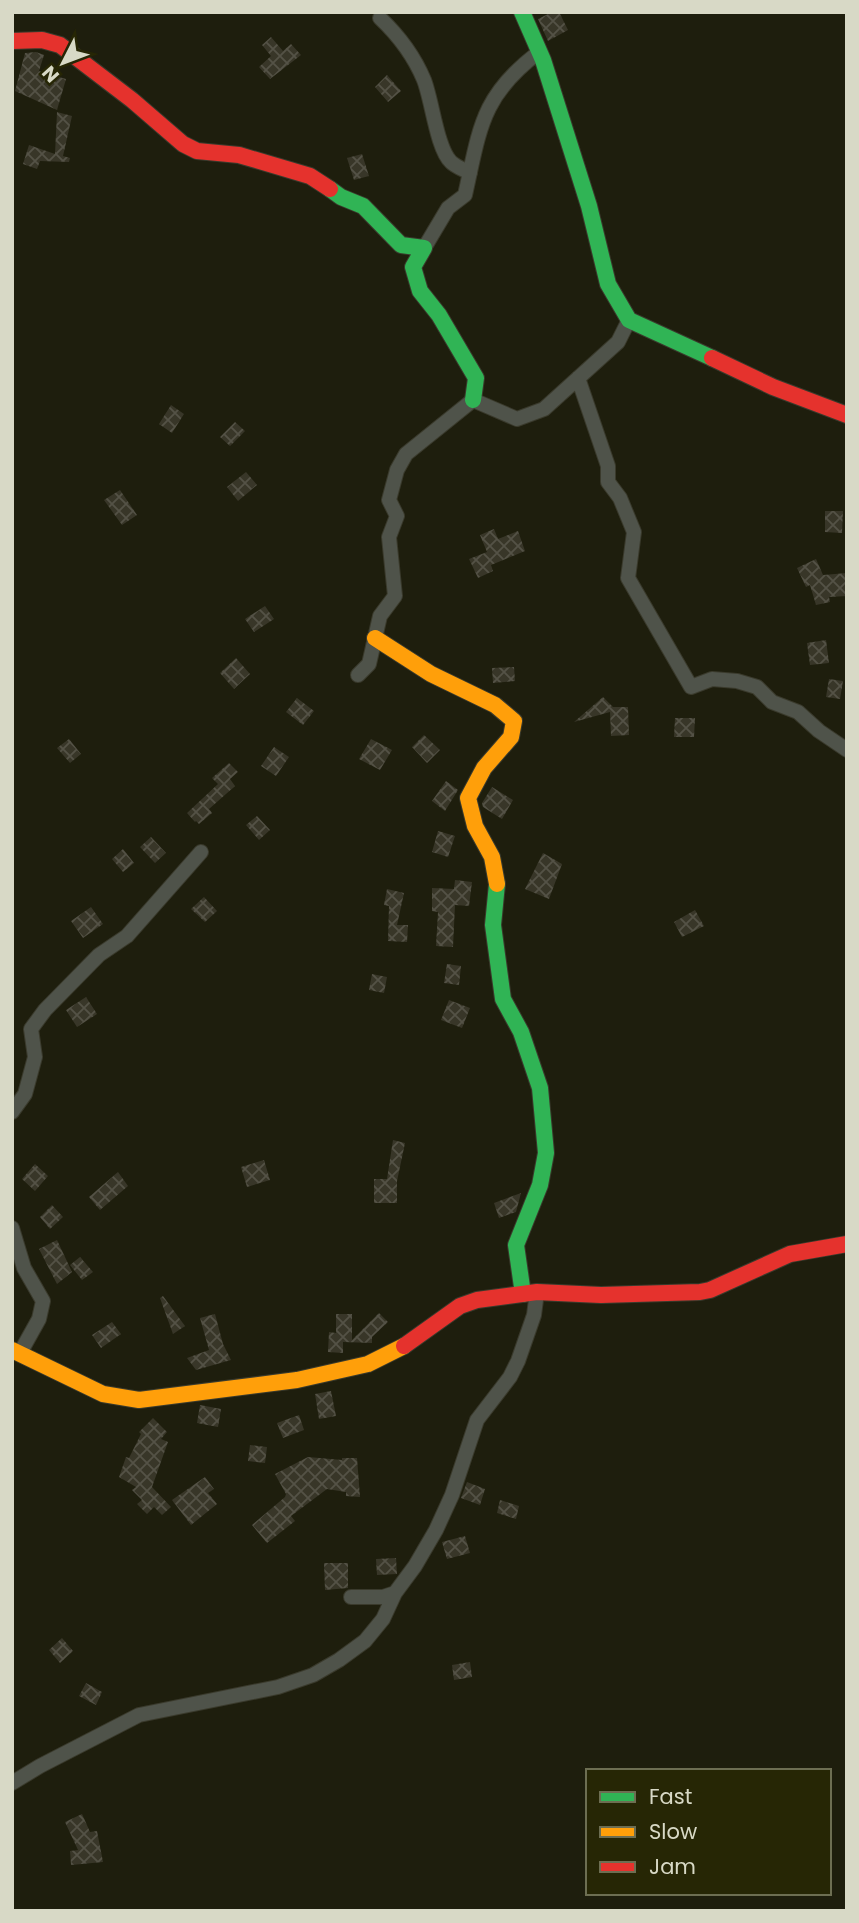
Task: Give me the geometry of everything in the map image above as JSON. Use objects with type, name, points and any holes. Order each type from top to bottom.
[{"type":"street","points":[[522,12],[539,52],[589,206],[608,284],[629,320],[773,387],[847,415]]},
{"type":"street","points":[[380,18],[402,42],[423,77],[432,101],[437,131],[450,162],[470,173]]},
{"type":"street","points":[[12,41],[42,40],[60,45],[132,100],[183,144],[197,151],[239,155],[310,176],[341,197],[363,206],[401,245],[424,248],[423,250]]},
{"type":"street","points":[[358,675],[369,664],[380,616],[395,596],[389,537],[397,516],[388,500],[397,470],[407,454],[473,400],[476,378],[439,315],[420,291],[413,267],[448,208],[465,195],[483,120],[498,93],[517,69],[539,52]]},
{"type":"street","points":[[473,400],[517,419],[544,408],[618,342],[629,320]]},
{"type":"street","points":[[578,378],[608,466],[608,482],[620,498],[634,532],[628,578],[691,687],[712,679],[737,681],[757,687],[772,702],[798,712],[819,731],[847,750]]},
{"type":"street","points":[[12,1783],[139,1714],[278,1687],[313,1675],[365,1641],[383,1619],[395,1593],[415,1566],[444,1514],[460,1475],[477,1420],[510,1377],[534,1314],[516,1245],[540,1185],[546,1153],[540,1088],[521,1032],[503,999],[493,925],[498,888],[492,857],[475,826],[468,798],[484,768],[511,737],[514,721],[495,705],[431,674],[375,638]]},
{"type":"street","points":[[12,1112],[25,1094],[35,1057],[31,1029],[45,1010],[99,955],[127,936],[201,852]]},
{"type":"street","points":[[12,1228],[24,1268],[43,1301],[39,1319],[16,1352],[103,1394],[139,1400],[297,1380],[368,1364],[393,1353],[460,1306],[477,1300],[530,1293],[601,1295],[700,1292],[790,1254],[847,1244]]},
{"type":"street","points":[[352,1597],[383,1597],[395,1593]]},
{"type":"building","points":[[552,12],[559,12],[568,30],[548,41],[538,19]]},
{"type":"building","points":[[271,37],[283,51],[291,44],[301,55],[270,79],[259,67],[271,56],[262,45]]},
{"type":"building","points":[[36,52],[44,55],[39,71],[66,79],[57,110],[15,91],[25,53]]},
{"type":"building","points":[[387,75],[401,91],[388,102],[375,87]]},
{"type":"building","points":[[57,112],[72,116],[63,156],[70,158],[69,162],[40,161],[37,169],[23,164],[29,145],[55,154]]},
{"type":"building","points":[[362,154],[369,176],[354,180],[347,158]]},
{"type":"building","points":[[171,405],[184,414],[172,433],[159,424]]},
{"type":"building","points":[[235,422],[245,431],[230,446],[220,437]]},
{"type":"building","points":[[246,472],[257,485],[238,501],[227,487]]},
{"type":"building","points":[[120,490],[137,515],[122,525],[104,500]]},
{"type":"building","points":[[825,511],[843,511],[842,533],[825,532]]},
{"type":"building","points":[[494,529],[498,539],[518,531],[525,551],[491,565],[493,571],[478,578],[469,559],[487,552],[480,535]]},
{"type":"building","points":[[816,559],[823,575],[847,573],[847,596],[829,597],[830,602],[816,605],[810,585],[806,587],[797,568]]},
{"type":"building","points":[[265,606],[274,619],[254,632],[245,619]]},
{"type":"building","points":[[826,640],[829,663],[810,665],[807,643]]},
{"type":"building","points":[[236,658],[250,674],[234,689],[220,673]]},
{"type":"building","points":[[514,667],[515,681],[493,683],[492,668]]},
{"type":"building","points":[[829,679],[843,681],[840,699],[826,697]]},
{"type":"building","points":[[603,697],[613,707],[628,707],[629,735],[611,736],[610,712],[574,722]]},
{"type":"building","points":[[297,698],[314,711],[303,725],[286,712]]},
{"type":"building","points":[[675,718],[695,718],[694,737],[674,737]]},
{"type":"building","points":[[424,735],[440,750],[427,763],[412,747]]},
{"type":"building","points":[[69,739],[81,754],[70,763],[57,748]]},
{"type":"building","points":[[371,739],[392,750],[380,770],[359,759]]},
{"type":"building","points":[[274,747],[289,757],[276,776],[261,766]]},
{"type":"building","points":[[229,763],[238,772],[230,779],[235,786],[209,809],[212,813],[199,824],[195,822],[187,813],[218,784],[212,778]]},
{"type":"building","points":[[446,781],[458,790],[445,811],[432,801]]},
{"type":"building","points":[[492,787],[513,800],[502,819],[483,807],[482,803]]},
{"type":"building","points":[[257,816],[270,830],[259,840],[246,825]]},
{"type":"building","points":[[438,831],[455,836],[448,857],[432,852]]},
{"type":"building","points":[[151,837],[166,853],[155,863],[140,847]]},
{"type":"building","points":[[123,849],[134,863],[123,872],[112,859]]},
{"type":"building","points":[[543,853],[562,864],[549,899],[525,889]]},
{"type":"building","points":[[455,880],[472,882],[469,906],[455,905],[453,947],[436,946],[438,912],[432,911],[432,888],[454,889]]},
{"type":"building","points":[[387,889],[404,893],[397,925],[408,925],[407,942],[388,941],[389,906],[384,905]]},
{"type":"building","points":[[204,897],[217,911],[205,922],[191,909]]},
{"type":"building","points":[[91,907],[103,924],[83,938],[71,921]]},
{"type":"building","points":[[695,910],[704,926],[682,937],[674,922]]},
{"type":"building","points":[[447,964],[461,966],[459,985],[444,983]]},
{"type":"building","points":[[372,974],[387,977],[384,993],[369,990]]},
{"type":"building","points":[[86,997],[97,1014],[77,1027],[66,1010]]},
{"type":"building","points":[[449,1000],[470,1008],[462,1028],[441,1020]]},
{"type":"building","points":[[393,1140],[405,1143],[397,1181],[397,1203],[374,1203],[374,1179],[387,1179]]},
{"type":"building","points":[[264,1160],[270,1180],[247,1187],[241,1167]]},
{"type":"building","points":[[35,1164],[48,1176],[35,1191],[22,1179]]},
{"type":"building","points":[[118,1172],[128,1186],[100,1210],[89,1197]]},
{"type":"building","points":[[521,1193],[516,1212],[499,1218],[494,1203]]},
{"type":"building","points":[[52,1205],[63,1217],[50,1229],[40,1217]]},
{"type":"building","points":[[57,1240],[72,1272],[57,1284],[39,1249]]},
{"type":"building","points":[[80,1257],[93,1272],[82,1280],[70,1265]]},
{"type":"building","points":[[163,1296],[185,1326],[173,1334],[160,1298]]},
{"type":"building","points":[[379,1313],[388,1322],[372,1337],[372,1343],[343,1342],[343,1353],[328,1352],[329,1332],[336,1333],[336,1314],[352,1314],[352,1340]]},
{"type":"building","points":[[215,1314],[223,1344],[231,1360],[196,1370],[187,1358],[209,1350],[200,1318]]},
{"type":"building","points":[[112,1322],[121,1334],[101,1348],[92,1335]]},
{"type":"building","points":[[331,1391],[336,1416],[319,1419],[315,1394]]},
{"type":"building","points":[[200,1405],[221,1409],[218,1427],[197,1423]]},
{"type":"building","points":[[299,1415],[304,1430],[283,1438],[277,1423]]},
{"type":"building","points":[[153,1418],[167,1432],[161,1439],[168,1442],[152,1487],[171,1507],[162,1515],[154,1507],[147,1514],[137,1504],[142,1500],[132,1490],[136,1487],[119,1477],[126,1457],[129,1458],[141,1434],[139,1432]]},
{"type":"building","points":[[250,1445],[267,1447],[265,1463],[248,1461]]},
{"type":"building","points":[[308,1457],[342,1460],[357,1458],[360,1497],[346,1496],[346,1492],[327,1489],[291,1516],[295,1521],[267,1543],[252,1525],[285,1497],[286,1494],[275,1474]]},
{"type":"building","points":[[205,1477],[214,1489],[208,1493],[217,1504],[191,1525],[172,1500]]},
{"type":"building","points":[[467,1482],[485,1489],[480,1505],[461,1498]]},
{"type":"building","points":[[500,1500],[519,1506],[516,1519],[497,1513]]},
{"type":"building","points":[[465,1536],[470,1553],[447,1559],[442,1542]]},
{"type":"building","points":[[396,1558],[397,1574],[377,1575],[376,1559]]},
{"type":"building","points":[[324,1563],[348,1563],[348,1588],[325,1590]]},
{"type":"building","points":[[62,1638],[73,1651],[60,1663],[49,1650]]},
{"type":"building","points":[[470,1662],[472,1677],[454,1680],[452,1665]]},
{"type":"building","points":[[86,1683],[102,1692],[96,1705],[79,1696]]},
{"type":"building","points":[[82,1814],[90,1832],[97,1831],[103,1862],[71,1865],[70,1851],[78,1850],[65,1822]]},
{"type":"traffic: fast","points":[[522,12],[543,60],[589,206],[608,284],[629,320],[712,358]]},
{"type":"traffic: fast","points":[[330,189],[363,206],[401,245],[424,248],[413,267],[420,291],[439,315],[476,378],[473,400]]},
{"type":"traffic: fast","points":[[497,884],[493,925],[503,999],[521,1032],[540,1088],[546,1153],[540,1185],[516,1245],[523,1294]]},
{"type":"traffic: slow","points":[[375,638],[431,674],[495,705],[514,721],[511,737],[484,768],[468,798],[475,826],[492,857],[497,884]]},
{"type":"traffic: slow","points":[[12,1350],[103,1394],[139,1400],[297,1380],[368,1364],[404,1346]]},
{"type":"traffic: jam","points":[[12,41],[42,40],[60,45],[132,100],[183,144],[197,151],[239,155],[310,176],[330,189]]},
{"type":"traffic: jam","points":[[712,358],[773,387],[847,415]]},
{"type":"traffic: jam","points":[[404,1346],[460,1306],[477,1300],[537,1292],[601,1295],[700,1292],[790,1254],[847,1244]]}]
